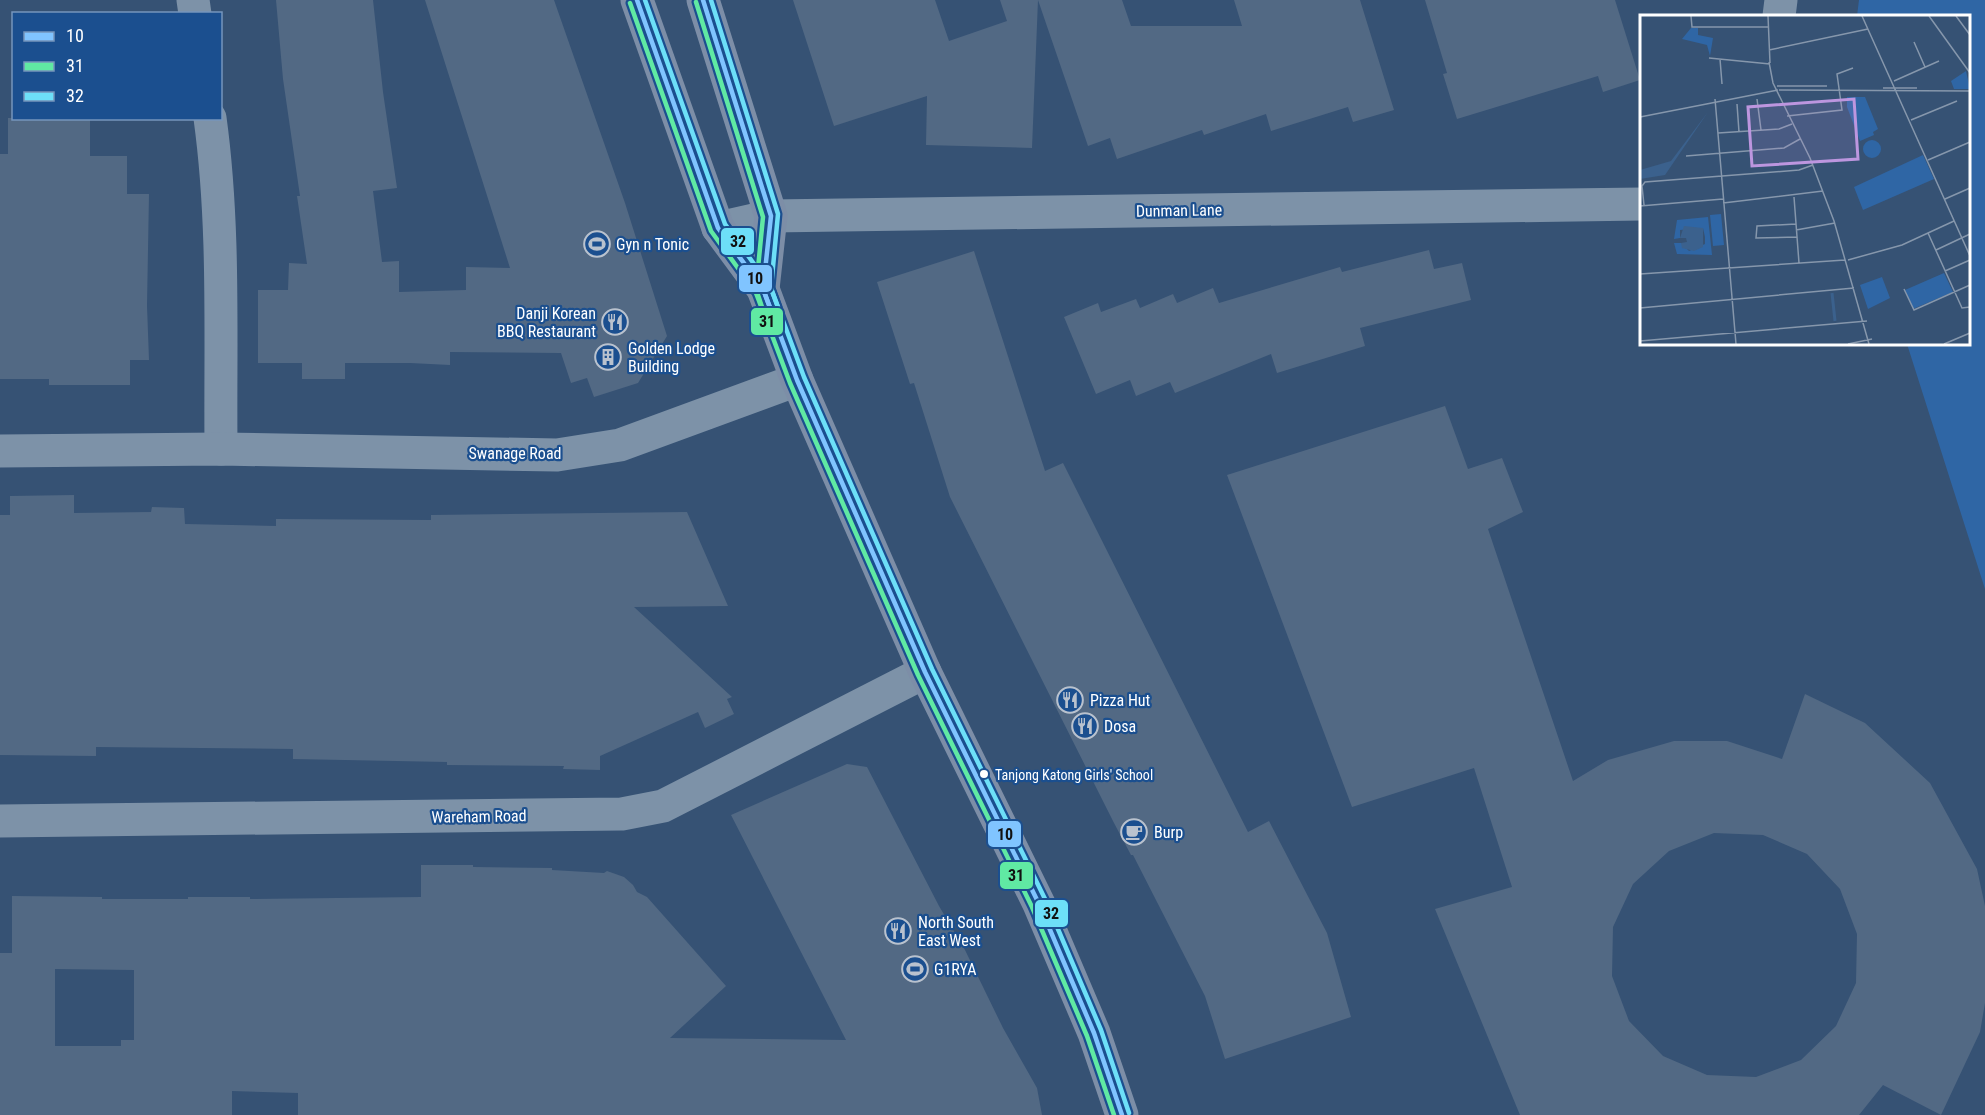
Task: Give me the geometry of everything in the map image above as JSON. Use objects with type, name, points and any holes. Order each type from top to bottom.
[{"type":"main road","points":[[637,0],[718,228],[763,289],[797,380],[925,672],[1039,904],[1094,1033],[1122,1115]]},
{"type":"main road","points":[[703,0],[771,216],[763,289]]},
{"type":"street","points":[[1779,15],[1781,0]]},
{"type":"street","points":[[210,120],[220,252],[221,449]]},
{"type":"street","name":"Dunman Lane","points":[[718,228],[771,216],[1640,204]]},
{"type":"street","name":"Swanage Road","points":[[0,452],[221,449],[557,455],[620,446],[797,380]]},
{"type":"street","name":"Wareham Road","points":[[0,821],[622,814],[663,806],[925,672]]},
{"type":"shaded area","points":[[1859,0],[1985,0],[1985,589],[1907,345],[1970,345],[1970,15],[1857,15]]},
{"type":"building","points":[[276,0],[373,0],[397,188],[373,191],[382,262],[399,261],[399,292],[466,290],[466,267],[510,268],[425,0],[554,0],[625,203],[667,336],[638,383],[594,397],[587,378],[571,383],[561,353],[450,352],[450,365],[345,363],[345,379],[302,379],[302,363],[258,363],[258,290],[288,290],[289,263],[307,264],[297,196],[300,196],[283,79]]},
{"type":"building","points":[[793,0],[935,0],[949,41],[1007,21],[1000,0],[1038,0],[1032,148],[926,145],[927,96],[834,126]]},
{"type":"building","points":[[1038,0],[1122,0],[1131,26],[1242,26],[1234,0],[1360,0],[1394,110],[1353,122],[1348,107],[1271,131],[1266,114],[1204,135],[1202,130],[1117,159],[1110,138],[1088,146]]},
{"type":"building","points":[[1425,0],[1615,0],[1640,80],[1603,92],[1598,76],[1457,119],[1443,74],[1447,73]]},
{"type":"building","points":[[8,118],[12,120],[90,120],[90,156],[127,156],[127,194],[149,194],[147,306],[149,360],[130,360],[130,385],[49,385],[49,379],[0,379],[0,154],[8,154]]},
{"type":"building","points":[[1429,250],[1434,269],[1462,263],[1471,300],[1360,328],[1365,346],[1277,373],[1271,354],[1175,393],[1170,382],[1136,396],[1130,380],[1096,394],[1064,317],[1098,303],[1101,312],[1136,299],[1140,308],[1173,294],[1177,303],[1213,288],[1219,303],[1340,267],[1342,272]]},
{"type":"building","points":[[974,251],[1045,471],[1063,463],[1248,832],[1269,821],[1327,933],[1351,1017],[1225,1059],[1205,996],[1133,855],[1114,823],[950,497],[914,383],[910,384],[877,282]]},
{"type":"building","points":[[1445,406],[1468,469],[1502,458],[1523,512],[1488,529],[1573,781],[1608,760],[1674,741],[1727,741],[1782,759],[1805,694],[1865,723],[1930,783],[1977,869],[1985,906],[1985,1003],[1980,1032],[1941,1115],[1883,1085],[1859,1115],[1520,1115],[1435,909],[1512,887],[1474,768],[1352,807],[1227,475]],"holes":[[[1714,833],[1763,835],[1807,854],[1840,889],[1857,934],[1856,983],[1836,1026],[1801,1060],[1756,1077],[1707,1075],[1663,1056],[1629,1021],[1612,976],[1613,927],[1633,884],[1669,851]]]},
{"type":"building","points":[[74,495],[74,513],[151,512],[152,507],[184,508],[185,524],[276,526],[276,519],[431,520],[431,515],[687,512],[728,606],[634,607],[732,697],[727,699],[734,714],[705,728],[698,712],[600,756],[600,770],[563,769],[564,766],[447,765],[447,762],[293,759],[293,749],[96,747],[96,756],[0,755],[0,515],[10,515],[10,496]]},
{"type":"building","points":[[847,764],[867,767],[939,906],[965,950],[1003,1028],[1037,1088],[1042,1115],[298,1115],[298,1093],[232,1091],[232,1115],[0,1115],[0,953],[12,953],[12,896],[102,897],[102,899],[421,897],[421,865],[552,868],[552,870],[604,873],[607,871],[624,877],[637,892],[647,897],[726,986],[670,1038],[846,1040],[731,815]],"holes":[[[55,969],[134,970],[134,1040],[121,1040],[121,1046],[55,1046]]]},
{"type":"transit line","name":"10","points":[[637,0],[718,228],[763,289],[797,380],[925,672],[1039,904],[1094,1033],[1122,1115]]},
{"type":"transit line","name":"32","points":[[645,0],[725,224],[770,286],[804,377],[932,669],[1046,901],[1101,1030],[1129,1113]]},
{"type":"transit line","name":"10","points":[[703,0],[771,216],[763,289],[771,310]]},
{"type":"transit line","name":"32","points":[[711,0],[778,214],[771,288],[778,307]]},
{"type":"transit line","name":"31","points":[[696,2],[763,217],[756,289],[764,313]]},
{"type":"transit line","name":"31","points":[[630,3],[711,231],[756,293],[790,383],[918,675],[1032,907],[1087,1036],[1114,1115]]},
{"type":"place","name":"Gyn n Tonic","points":[[597,244]]},
{"type":"place","name":"Danji Korean BBQ Restaurant","points":[[615,322]]},
{"type":"place","name":"Golden Lodge Building","points":[[608,357]]},
{"type":"place","name":"Pizza Hut","points":[[1070,700]]},
{"type":"place","name":"Dosa","points":[[1085,726]]},
{"type":"place","name":"Tanjong Katong Girls' School","points":[[984,774]]},
{"type":"place","name":"Burp","points":[[1134,832]]},
{"type":"place","name":"North South East West","points":[[898,931]]},
{"type":"place","name":"G1RYA","points":[[915,969]]}]
